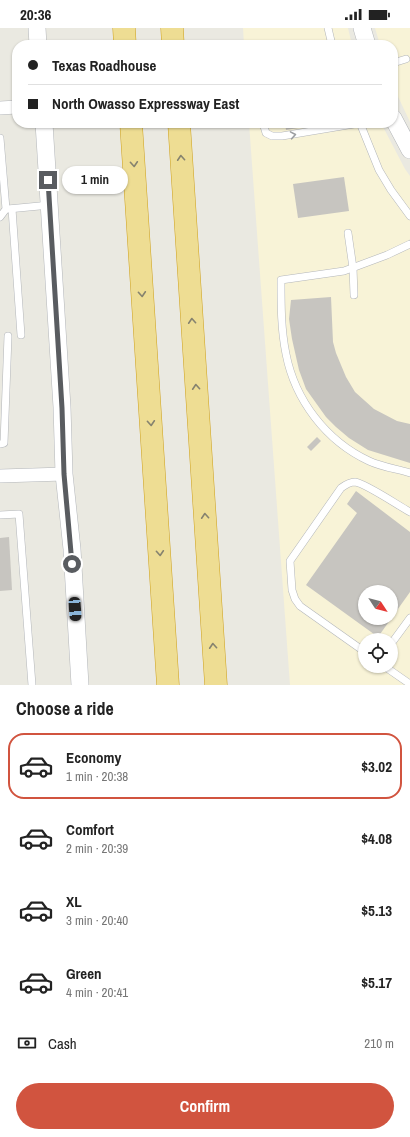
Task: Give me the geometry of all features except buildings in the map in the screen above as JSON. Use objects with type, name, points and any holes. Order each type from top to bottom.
[{"type":"highway","points":[[124,28],[125,40]]},
{"type":"highway","points":[[172,28],[173,40]]},
{"type":"highway","points":[[131,128],[168,685]]},
{"type":"highway","points":[[179,128],[216,685]]},
{"type":"street","points":[[37,28],[38,40]]},
{"type":"street","points":[[362,28],[366,40]]},
{"type":"street","points":[[0,108],[12,107]]},
{"type":"street","points":[[398,127],[410,150]]},
{"type":"street","points":[[44,128],[62,408],[64,474],[72,549],[80,685]]},
{"type":"street","points":[[0,476],[64,474]]},
{"type":"lane","points":[[328,28],[331,40]]},
{"type":"lane","points":[[398,61],[406,59]]},
{"type":"lane","points":[[264,128],[266,133],[272,136],[282,136],[330,128]]},
{"type":"lane","points":[[362,128],[379,170],[391,190],[410,216]]},
{"type":"lane","points":[[0,138],[9,209],[21,335]]},
{"type":"lane","points":[[0,217],[9,209],[50,205]]},
{"type":"lane","points":[[348,233],[353,268],[354,295]]},
{"type":"lane","points":[[410,244],[344,271],[281,280],[281,317],[286,354],[298,392],[308,408],[331,436],[345,447],[370,462],[410,473]]},
{"type":"lane","points":[[0,444],[4,444],[4,356],[8,336]]},
{"type":"lane","points":[[358,647],[300,606],[295,599],[292,590],[290,561],[341,488],[346,484],[354,482],[364,486],[410,512]]},
{"type":"lane","points":[[0,515],[19,514],[32,685]]},
{"type":"lane","points":[[398,634],[410,618]]},
{"type":"lane","points":[[394,673],[410,684]]},
{"type":"shaded area","points":[[243,28],[348,28],[351,40],[244,40]]},
{"type":"shaded area","points":[[375,28],[410,28],[410,122],[398,97],[398,40],[379,40]]},
{"type":"shaded area","points":[[249,128],[384,128],[410,176],[410,685],[290,685]]},
{"type":"route","points":[[48,180],[62,408],[64,474],[72,549],[72,564]]}]
